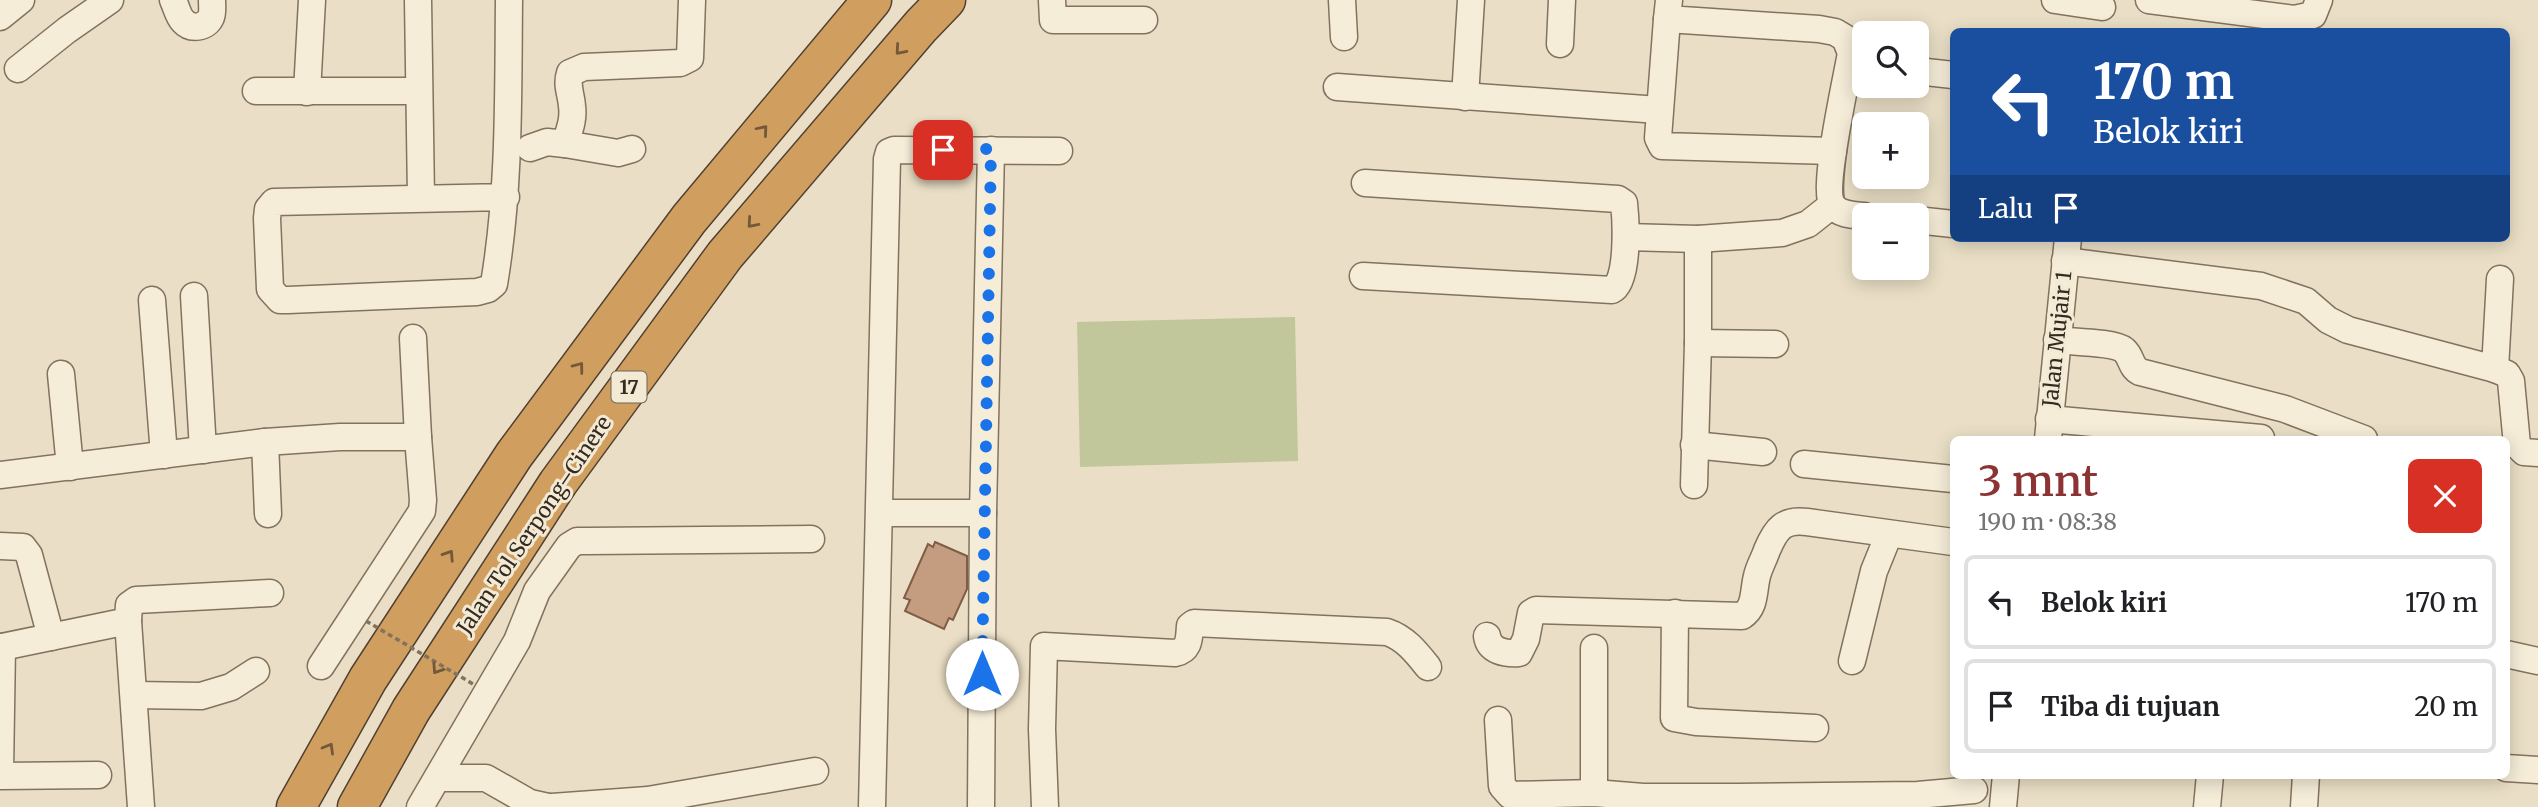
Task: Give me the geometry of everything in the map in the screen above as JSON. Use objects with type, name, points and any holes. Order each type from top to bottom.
[{"type":"highway","name":"17","points":[[296,807],[368,679],[514,455],[689,219],[872,0]]},
{"type":"highway","name":"Jalan Tol Serpong–Cinere","points":[[357,807],[411,710],[566,472],[725,255],[946,0]]},
{"type":"street","points":[[0,17],[21,0]]},
{"type":"street","points":[[18,69],[110,0]]},
{"type":"street","points":[[173,0],[183,20],[192,27],[202,27],[207,23],[213,14],[212,0]]},
{"type":"street","points":[[307,92],[312,0]]},
{"type":"street","points":[[418,0],[421,198]]},
{"type":"street","points":[[506,197],[270,204],[267,232],[270,289],[280,300],[288,300],[477,292],[494,284],[506,197],[509,0]]},
{"type":"street","points":[[565,144],[572,123],[572,105],[567,82],[570,73],[584,67],[687,61],[691,54],[692,0]]},
{"type":"street","points":[[1052,0],[1053,20],[1144,20]]},
{"type":"street","points":[[1342,0],[1344,37]]},
{"type":"street","points":[[1465,97],[1471,0]]},
{"type":"street","points":[[1560,44],[1562,0]]},
{"type":"street","points":[[2055,0],[2102,13]]},
{"type":"street","points":[[2149,0],[2294,19],[2313,15],[2319,0]]},
{"type":"street","points":[[1833,151],[1664,147],[1658,141],[1668,9],[1819,29],[1835,32],[1845,38],[1851,53],[1833,151],[1830,196],[1832,205],[1842,212],[1852,214]]},
{"type":"street","points":[[1929,72],[1950,75]]},
{"type":"street","points":[[1337,87],[1659,110]]},
{"type":"street","points":[[256,91],[418,91]]},
{"type":"street","points":[[530,148],[547,142],[618,153],[632,149]]},
{"type":"street","points":[[981,807],[983,513],[991,149]]},
{"type":"street","points":[[872,807],[887,159],[889,152],[894,150],[1059,151]]},
{"type":"street","points":[[1363,276],[1612,290],[1620,282],[1626,237],[1624,203],[1618,199],[1365,183]]},
{"type":"street","points":[[1626,237],[1698,239],[1782,233],[1808,224],[1832,205]]},
{"type":"street","points":[[1929,221],[1950,224]]},
{"type":"street","points":[[1694,485],[1698,239]]},
{"type":"street","points":[[2067,250],[2261,286],[2306,301],[2328,320],[2348,330],[2507,374],[2511,381],[2517,445],[2524,452],[2538,453]]},
{"type":"street","name":"Jalan Mujair 1","points":[[2048,429],[2067,250]]},
{"type":"street","points":[[2495,369],[2500,279]]},
{"type":"street","points":[[194,296],[203,450]]},
{"type":"street","points":[[152,300],[164,455]]},
{"type":"street","points":[[321,666],[422,511],[413,338]]},
{"type":"street","points":[[2057,340],[2116,346],[2126,352],[2132,368],[2140,372],[2285,409],[2356,436]]},
{"type":"street","points":[[1698,343],[1775,344]]},
{"type":"street","points":[[61,374],[70,467]]},
{"type":"street","points":[[2048,429],[2213,436]]},
{"type":"street","points":[[0,475],[265,442],[340,437],[418,438]]},
{"type":"street","points":[[265,442],[268,514]]},
{"type":"street","points":[[1694,445],[1763,452]]},
{"type":"street","points":[[1804,464],[1950,479]]},
{"type":"street","points":[[880,513],[983,513]]},
{"type":"street","points":[[1487,636],[1488,643],[1494,649],[1519,653],[1526,639],[1531,613],[1536,610],[1742,615],[1752,606],[1758,573],[1772,538],[1778,527],[1788,522],[1807,522],[1950,542]]},
{"type":"street","points":[[1852,661],[1874,570],[1889,534]]},
{"type":"street","points":[[420,807],[517,640],[537,591],[569,546],[576,541],[811,540]]},
{"type":"street","points":[[0,546],[23,547],[29,555],[51,637]]},
{"type":"street","points":[[141,807],[129,605],[135,600],[270,593]]},
{"type":"street","points":[[1675,613],[1672,710],[1676,720],[1815,728]]},
{"type":"street","points":[[98,775],[0,774],[1,647],[128,621]]},
{"type":"street","points":[[1045,807],[1042,729],[1044,646],[1175,653],[1183,650],[1189,643],[1190,626],[1194,623],[1315,627],[1387,632],[1407,642],[1429,667]]},
{"type":"street","points":[[1594,648],[1594,793]]},
{"type":"street","points":[[2510,655],[2538,661]]},
{"type":"street","points":[[134,695],[201,696],[231,687],[256,671]]},
{"type":"street","points":[[1498,720],[1502,786],[1510,795],[1594,793],[1643,802],[1917,801],[1974,790]]},
{"type":"street","points":[[2510,768],[2538,770]]},
{"type":"street","points":[[438,778],[486,778],[530,803],[550,807],[648,803],[815,771]]},
{"type":"street","points":[[2003,807],[2006,779]]},
{"type":"street","points":[[2207,807],[2210,779]]},
{"type":"street","points":[[2304,807],[2306,779]]},
{"type":"path","points":[[366,621],[473,684]]},
{"type":"green space","points":[[1295,317],[1298,461],[1080,467],[1077,322]]},
{"type":"building","points":[[935,542],[967,556],[967,589],[953,620],[949,618],[944,629],[905,611],[910,600],[904,598],[928,544],[933,547]]},
{"type":"route","points":[[943,150],[991,149],[982,674]]}]
